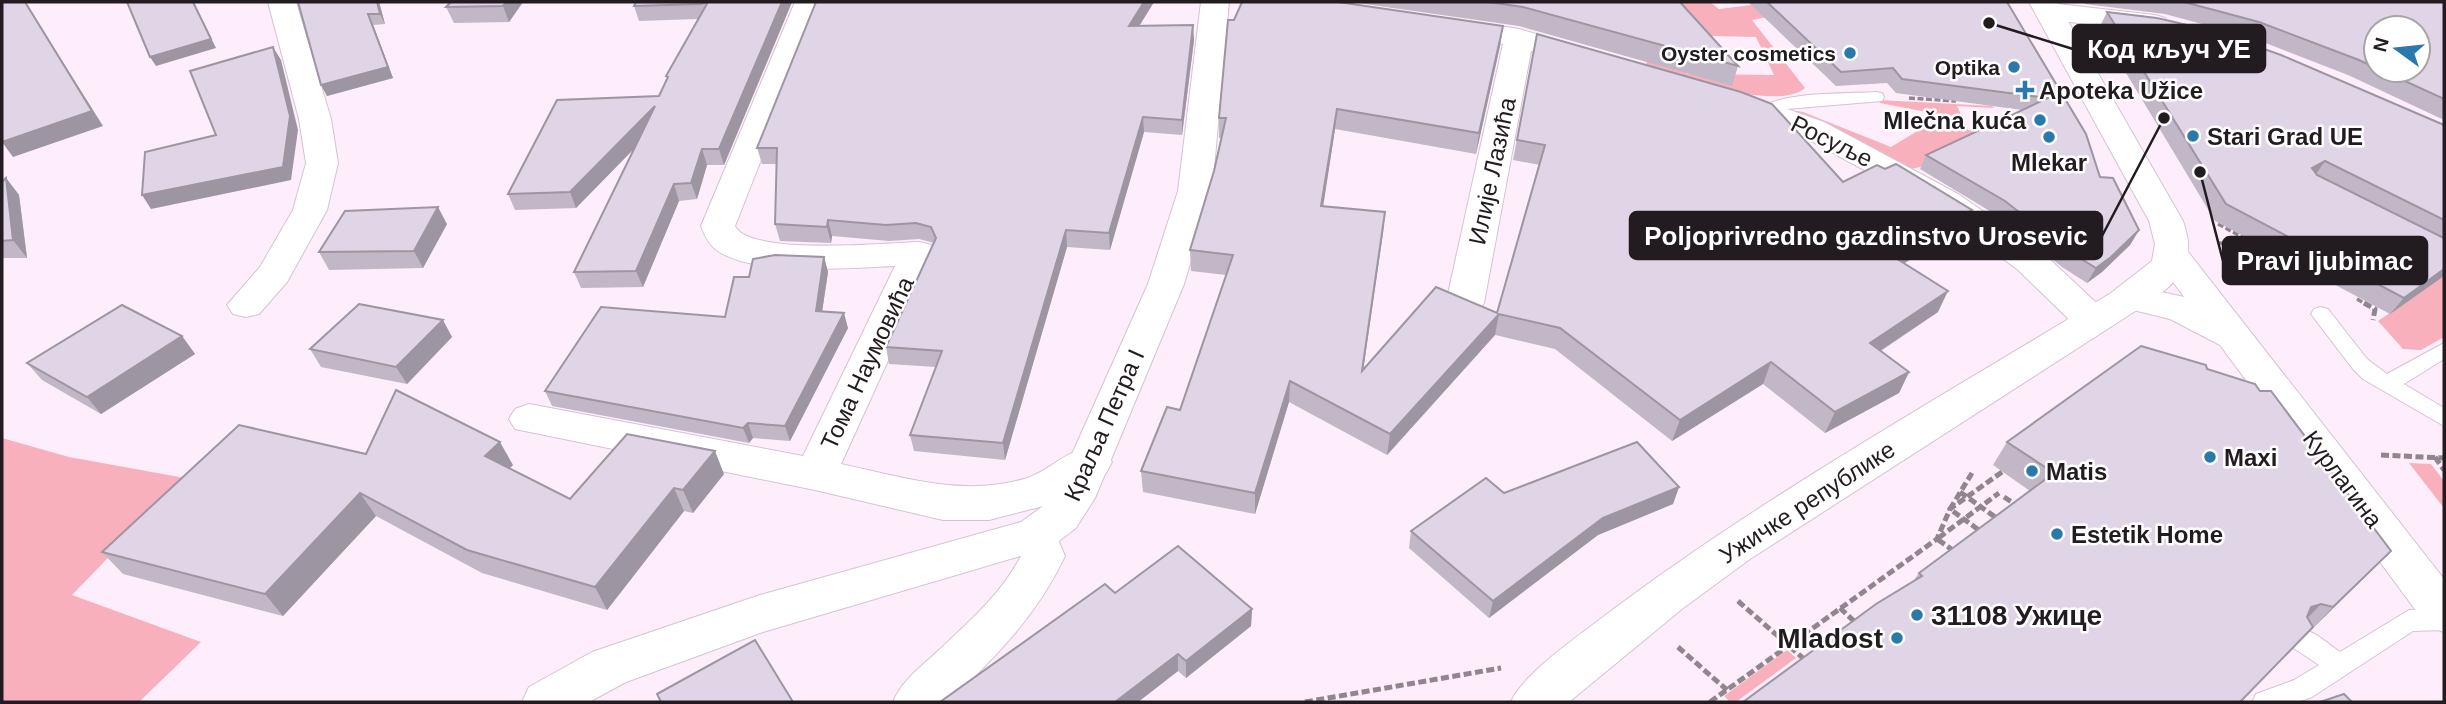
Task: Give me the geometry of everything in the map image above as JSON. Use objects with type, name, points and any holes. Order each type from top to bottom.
[{"type":"street","points":[[246,305],[274,274],[310,210],[322,163],[315,119],[282,2]]},
{"type":"street","name":"Тома Наумовића","points":[[809,2],[719,226],[726,241],[748,252],[776,256],[919,253],[816,474]]},
{"type":"street","name":"Краља Петра I","points":[[546,702],[609,667],[760,614],[1035,535],[1061,516],[1074,498],[1091,462],[1166,284],[1195,191],[1215,2]]},
{"type":"street","points":[[2046,7],[2179,29]]},
{"type":"street","points":[[2046,7],[2150,191],[2171,235],[2172,256]]},
{"type":"street","points":[[1415,22],[1519,38],[1614,66]]},
{"type":"street","name":"Илије Лазића","points":[[1465,303],[1519,38]]},
{"type":"street","name":"Росуље","points":[[1703,91],[1767,111],[1824,135],[1946,201],[2030,261],[2092,321]]},
{"type":"street","name":"Ужичке републике","points":[[1535,702],[1606,638],[1671,590],[1790,511],[2130,297],[2164,271],[2172,256]]},
{"type":"street","name":"Курлагина","points":[[2172,256],[2444,613]]},
{"type":"street","name":"Курлагина","points":[[2130,297],[2182,309],[2205,320],[2241,345]]},
{"type":"street","name":"Тома Наумовића","points":[[529,419],[816,474],[943,503],[989,503],[1040,491],[1091,462]]},
{"type":"street","points":[[916,702],[1018,600],[1035,575],[1043,556],[1035,535]]},
{"type":"lane","points":[[1767,111],[1783,104],[1876,97]]},
{"type":"lane","points":[[2321,314],[2360,364],[2386,384],[2444,418]]},
{"type":"lane","points":[[2386,384],[2444,350]]},
{"type":"lane","points":[[2265,702],[2302,688],[2410,621],[2444,620]]},
{"type":"lane","points":[[2301,639],[2339,665]]},
{"type":"path","points":[[1911,98],[1962,101]]},
{"type":"path","points":[[2218,224],[2225,219]]},
{"type":"path","points":[[2205,223],[2218,224],[2321,279]]},
{"type":"path","points":[[2215,243],[2258,244]]},
{"type":"path","points":[[2392,455],[2444,458]]},
{"type":"path","points":[[2435,457],[2444,470]]},
{"type":"path","points":[[1950,509],[2002,472]]},
{"type":"path","points":[[1937,539],[1950,509],[1972,473]]},
{"type":"path","points":[[1960,492],[2004,523]]},
{"type":"path","points":[[1714,701],[1981,507],[2002,495],[2023,510]]},
{"type":"path","points":[[1950,509],[1987,537]]},
{"type":"path","points":[[1937,539],[1958,554],[1945,560]]},
{"type":"path","points":[[1728,593],[1810,664]]},
{"type":"path","points":[[1840,608],[1860,626]]},
{"type":"path","points":[[1850,630],[1860,626],[1865,619]]},
{"type":"path","points":[[1677,646],[1727,690]]},
{"type":"path","points":[[1796,670],[1810,664],[1816,655]]},
{"type":"path","points":[[1305,702],[1535,662],[1570,670]]},
{"type":"shaded area","points":[[1554,2],[1710,2],[1719,9],[1775,2],[1783,14],[1752,20],[1805,88],[1792,94],[1751,95],[1642,69],[1657,48],[1678,51],[1687,74],[1774,75],[1756,37],[1666,35]]},
{"type":"shaded area","points":[[1878,100],[1994,108],[1957,106],[1968,130],[1989,132],[1932,164],[1908,170],[1792,113],[1803,112],[1891,147],[1939,118],[1937,114],[1880,103]]},
{"type":"shaded area","points":[[2444,276],[2444,337],[2421,350],[2403,349],[2378,321]]},
{"type":"shaded area","points":[[2,438],[69,457],[185,478],[72,595],[201,642],[139,702],[2,702]]},
{"type":"shaded area","points":[[2409,463],[2431,464],[2444,481],[2444,508]]},
{"type":"shaded area","points":[[1787,650],[1796,658],[1736,702],[1730,702],[1724,696]]},
{"type":"building","points":[[2,2],[25,2],[92,111],[2,142]]},
{"type":"building","points":[[127,2],[193,2],[211,39],[150,57]]},
{"type":"building","points":[[298,2],[377,2],[380,14],[368,14],[388,67],[321,85]]},
{"type":"building","points":[[451,2],[506,2],[503,6],[446,7]]},
{"type":"building","points":[[636,2],[707,2],[634,6]]},
{"type":"building","points":[[708,2],[782,2],[719,149],[702,149],[691,183],[674,184],[636,271],[574,272],[655,106],[570,192],[508,194],[557,100],[659,96],[668,77],[666,76]]},
{"type":"building","points":[[816,2],[1144,2],[1129,26],[1193,25],[1182,120],[1143,117],[1109,233],[1066,230],[1003,443],[910,435],[942,351],[886,347],[936,238],[931,227],[916,223],[886,225],[828,220],[827,227],[775,224],[777,148],[757,148]]},
{"type":"building","points":[[1242,2],[1338,2],[1503,26],[1479,133],[1337,109],[1321,206],[1385,212],[1362,371],[1436,287],[1497,313],[1545,145],[1517,140],[1537,34],[1741,92],[1772,104],[1843,182],[1877,165],[1885,169],[1896,164],[1972,210],[1891,255],[1948,291],[1870,343],[1909,372],[1835,412],[1771,362],[1680,420],[1560,328],[1499,314],[1390,434],[1290,381],[1255,493],[1141,471],[1167,407],[1180,410],[1233,255],[1190,250],[1214,171],[1226,118],[1219,118],[1228,20],[1234,20]]},
{"type":"building","points":[[1488,2],[1680,2],[1738,66],[1523,7]]},
{"type":"building","points":[[1767,2],[2007,2],[2086,134],[2100,177],[2113,178],[2139,230],[2096,268],[2070,252],[2005,201],[1926,155],[2048,98],[1902,79],[1893,68],[1841,72]]},
{"type":"building","points":[[2184,2],[2444,2],[2444,99],[2411,84],[2432,84],[2432,14],[2362,14],[2362,61],[2259,22]]},
{"type":"building","points":[[2107,12],[2157,18],[2213,31],[2281,55],[2444,125],[2444,220],[2325,161],[2312,168],[2317,175],[2444,238],[2444,269],[2404,298],[2226,204]]},
{"type":"building","points":[[273,47],[290,116],[283,167],[142,195],[145,152],[216,135],[190,71]]},
{"type":"building","points":[[6,178],[13,240],[2,241],[2,182]]},
{"type":"building","points":[[438,207],[414,251],[319,252],[345,211]]},
{"type":"building","points":[[775,255],[824,257],[816,311],[844,313],[785,426],[748,423],[743,428],[545,391],[601,307],[725,317],[734,277],[749,277],[753,259]]},
{"type":"building","points":[[359,304],[443,320],[396,367],[310,349]]},
{"type":"building","points":[[122,305],[182,336],[87,397],[27,363]]},
{"type":"building","points":[[2141,346],[2206,365],[2207,369],[2255,384],[2260,391],[2271,391],[2391,551],[2333,607],[2321,604],[2311,607],[2307,617],[2313,627],[2240,702],[1743,702],[1876,604],[1922,576],[1919,573],[2054,473],[2007,442]]},
{"type":"building","points":[[396,390],[500,442],[485,456],[570,499],[627,434],[715,451],[683,490],[674,488],[595,587],[467,550],[360,493],[265,594],[102,552],[239,425],[366,454]]},
{"type":"building","points":[[1637,442],[1679,487],[1603,518],[1493,601],[1411,531],[1486,478],[1504,493]]},
{"type":"building","points":[[1178,546],[1252,609],[1186,661],[1178,654],[1115,702],[940,702],[1105,584],[1115,593]]},
{"type":"building","points":[[755,640],[793,702],[661,702],[657,694]]},
{"type":"building","points":[[2344,694],[2352,702],[2320,702]]},
{"type":"place","name":"Код кључ УЕ","points":[[1989,23]]},
{"type":"place","name":"Oyster cosmetics","points":[[1850,53]]},
{"type":"place","name":"Optika","points":[[2014,67]]},
{"type":"place","name":"Apoteka Užice","points":[[2025,90]]},
{"type":"place","name":"Poljoprivredno gazdinstvo Urosevic","points":[[2164,118]]},
{"type":"place","name":"Mlečna kuća","points":[[2040,120]]},
{"type":"place","name":"Stari Grad UE","points":[[2193,136]]},
{"type":"place","name":"Mlekar","points":[[2049,137]]},
{"type":"place","name":"Pravi ljubimac","points":[[2200,172]]},
{"type":"place","name":"Maxi","points":[[2210,457]]},
{"type":"place","name":"Matis","points":[[2032,471]]},
{"type":"place","name":"Estetik Home","points":[[2057,534]]},
{"type":"place","name":"31108 Ужице","points":[[1917,615]]},
{"type":"place","name":"Mladost","points":[[1897,638]]}]
